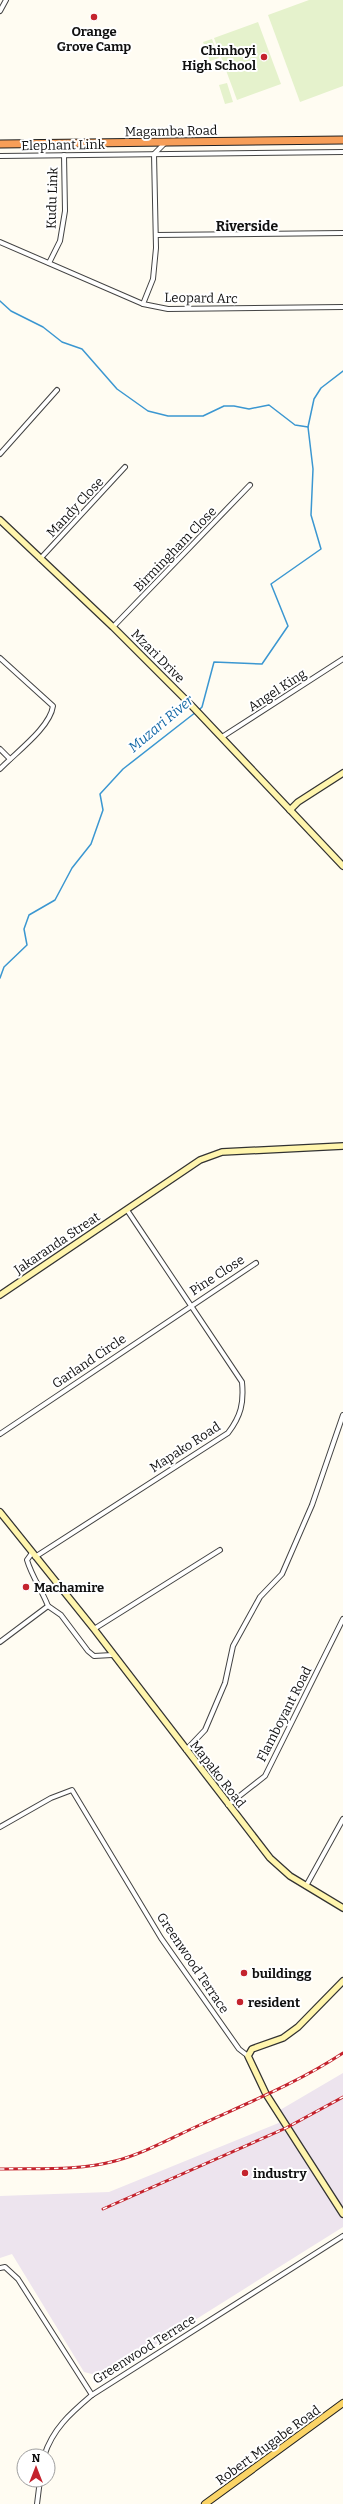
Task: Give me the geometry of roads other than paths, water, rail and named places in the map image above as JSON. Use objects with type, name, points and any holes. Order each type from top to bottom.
[{"type":"highway","name":"Magamba Road","points":[[0,144],[343,140]]},
{"type":"main road","name":"Robert Mugabe Road","points":[[205,2504],[343,2403]]},
{"type":"street","points":[[0,11],[6,0]]},
{"type":"street","points":[[143,304],[153,279],[156,235],[154,154],[165,143]]},
{"type":"street","name":"Elephant Link","points":[[0,156],[343,152]]},
{"type":"street","name":"Kudu Link","points":[[49,263],[60,241],[65,211],[64,155]]},
{"type":"street","points":[[156,235],[343,233]]},
{"type":"street","name":"Leopard Arc","points":[[0,242],[143,304],[168,310],[343,307]]},
{"type":"street","points":[[0,454],[57,390]]},
{"type":"street","name":"Mandy Close","points":[[40,560],[125,467]]},
{"type":"street","name":"Birmingham Close","points":[[113,627],[250,485]]},
{"type":"street","name":"Mzari Drive","points":[[0,520],[40,560],[113,627],[205,719],[343,866]]},
{"type":"street","points":[[0,658],[54,706],[52,713],[37,733],[0,769]]},
{"type":"street","name":"Angel King","points":[[222,737],[343,659]]},
{"type":"street","points":[[0,749],[10,758]]},
{"type":"street","points":[[290,810],[298,802],[343,773]]},
{"type":"street","name":"Jakaranda Streat","points":[[0,1295],[200,1160],[222,1152],[343,1146]]},
{"type":"street","name":"Mapako Road","points":[[34,1555],[228,1433],[238,1420],[244,1399],[242,1382],[127,1210]]},
{"type":"street","name":"Pine Close","points":[[190,1305],[256,1263]]},
{"type":"street","name":"Garland Circle","points":[[0,1434],[190,1305]]},
{"type":"street","points":[[186,1750],[205,1730],[226,1683],[233,1646],[260,1597],[282,1574],[312,1505],[343,1415]]},
{"type":"street","name":"Mapako Road","points":[[0,1512],[94,1629],[112,1655],[270,1858],[290,1876],[343,1908]]},
{"type":"street","points":[[94,1629],[220,1550]]},
{"type":"street","points":[[34,1555],[27,1560],[30,1573],[41,1589],[48,1606],[61,1616],[88,1651],[94,1656],[112,1655]]},
{"type":"street","points":[[0,1642],[48,1606]]},
{"type":"street","name":"Flamboyant Road","points":[[228,1805],[265,1776],[343,1619]]},
{"type":"street","name":"Greenwood Terrace","points":[[0,1827],[51,1798],[72,1790],[161,1938],[238,2049],[248,2056],[266,2094],[343,2214]]},
{"type":"street","points":[[306,1886],[343,1819]]},
{"type":"street","points":[[248,2056],[252,2049],[283,2038],[298,2026],[343,1981]]},
{"type":"street","name":"Greenwood Terrace","points":[[0,2268],[5,2267],[18,2279],[92,2394],[343,2236]]},
{"type":"street","points":[[46,2448],[49,2440],[60,2423],[92,2394]]},
{"type":"street","points":[[37,2504],[39,2488]]},
{"type":"waterway","points":[[0,301],[11,311],[43,327],[62,342],[82,349],[117,389],[148,411],[168,416],[203,416],[224,406],[249,409],[269,405],[295,425],[308,427]]},
{"type":"waterway","name":"Muzari River","points":[[199,710],[202,707],[214,662],[262,664],[288,626],[271,584],[321,549],[311,515],[313,469],[308,427],[314,399],[321,388],[343,371]]},
{"type":"waterway","name":"Muzari River","points":[[0,978],[4,967],[27,945],[24,929],[29,915],[55,900],[72,868],[91,844],[103,810],[100,794],[123,769],[196,712]]},
{"type":"railway","points":[[0,2169],[72,2168],[101,2164],[126,2158],[274,2091],[343,2053]]},
{"type":"railway","points":[[103,2209],[286,2128],[343,2097]]},
{"type":"place","name":"Orange Grove Camp","points":[[94,17]]},
{"type":"place","name":"Chinhoyi High School","points":[[264,57]]},
{"type":"place","name":"Machamire","points":[[26,1587]]},
{"type":"place","name":"buildingg","points":[[244,1973]]},
{"type":"place","name":"resident","points":[[240,2002]]},
{"type":"place","name":"industry","points":[[245,2173]]},
{"type":"district","name":"Riverside","points":[[247,226]]}]
